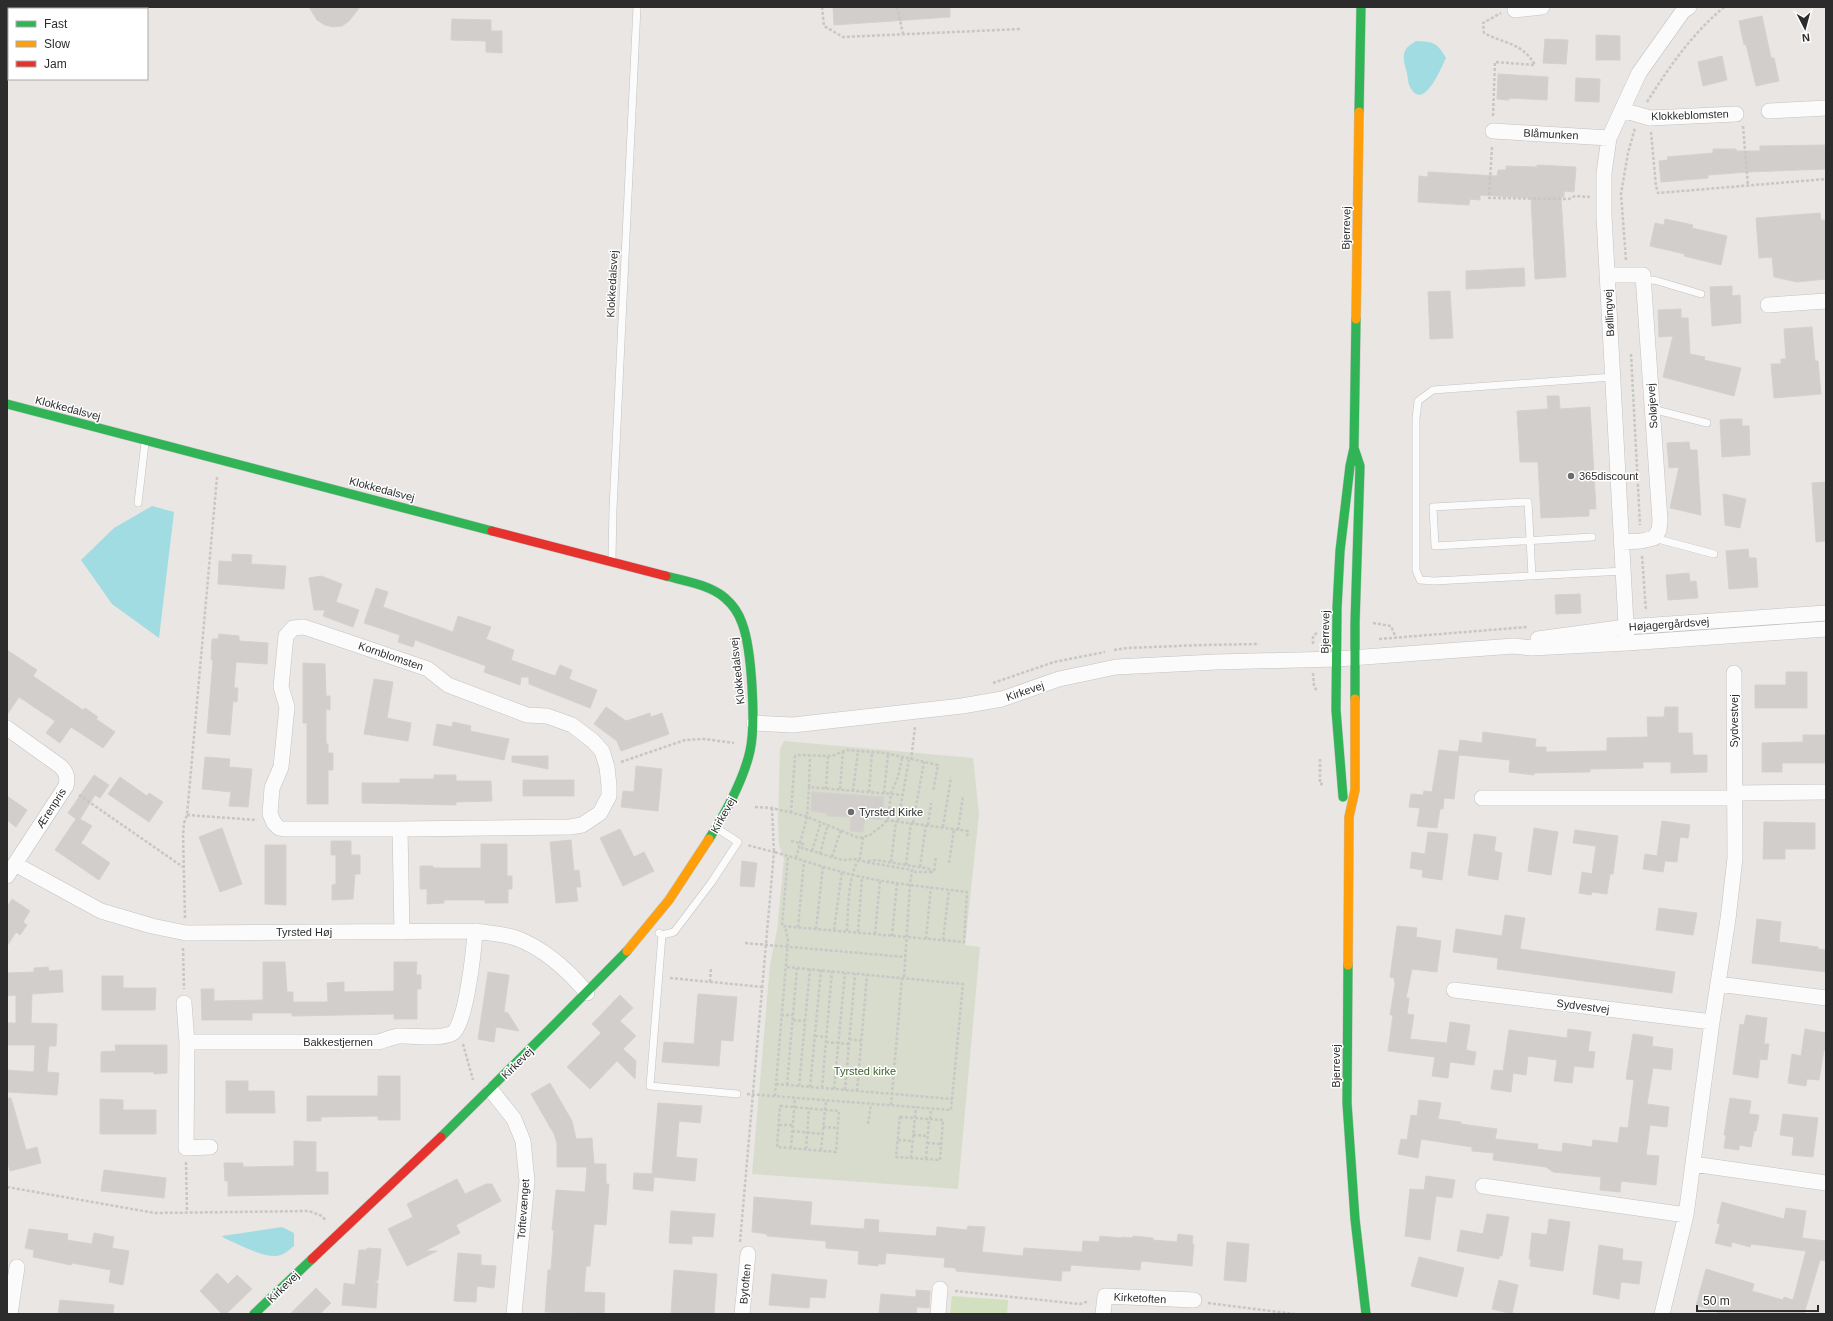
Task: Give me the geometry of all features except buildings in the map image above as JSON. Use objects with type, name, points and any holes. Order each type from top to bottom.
[{"type":"street","name":"Bjerrevej","points":[[1349,817],[1342,792],[1336,710],[1336,666],[1340,551],[1350,466],[1354,448],[1361,7]]},
{"type":"street","points":[[1515,10],[1542,7]]},
{"type":"street","name":"Bøllingvej","points":[[1627,643],[1604,216],[1604,173],[1609,138],[1639,73],[1684,8]]},
{"type":"street","points":[[1769,111],[1826,108]]},
{"type":"street","name":"Klokkeblomsten","points":[[1622,110],[1650,118],[1739,117]]},
{"type":"street","name":"Blåmunken","points":[[1492,131],[1609,138]]},
{"type":"street","points":[[1607,275],[1643,275],[1644,280]]},
{"type":"street","name":"Soløjevej","points":[[1644,280],[1660,520],[1659,530],[1654,538]]},
{"type":"street","points":[[1768,305],[1826,301]]},
{"type":"street","name":"Klokkedalsvej","points":[[7,404],[699,585],[724,597],[737,611],[744,627],[749,650],[754,723]]},
{"type":"street","name":"Bjerrevej","points":[[1354,448],[1360,466],[1355,658],[1355,790],[1349,817],[1347,1103],[1355,1219],[1366,1314]]},
{"type":"street","points":[[1621,542],[1641,541],[1654,538]]},
{"type":"street","name":"Højagergårdsvej","points":[[1514,646],[1532,640],[1626,627],[1826,613]]},
{"type":"street","name":"Kornblomsten","points":[[298,626],[428,669],[448,685],[527,715],[548,716],[572,725],[593,741],[602,751],[607,767],[609,796],[605,806],[600,813],[582,825],[570,827],[400,830],[284,829],[279,828],[271,820],[272,788],[281,767],[287,707],[281,687],[285,640],[289,631],[298,626]]},
{"type":"street","name":"Højagergårdsvej","points":[[1336,666],[1355,658],[1514,646],[1532,648],[1627,643],[1826,628]]},
{"type":"street","name":"Kirkevej","points":[[254,1314],[488,1093],[587,993],[648,927],[683,881],[717,828],[734,795],[747,762],[752,746],[754,723],[793,725],[962,706],[1002,699],[1059,679],[1116,666],[1216,662],[1336,666]]},
{"type":"street","name":"Sydvestvej","points":[[1662,1314],[1686,1215],[1712,1022],[1728,919],[1735,858],[1734,673]]},
{"type":"street","name":"Ærenpris","points":[[7,728],[63,769],[67,778],[66,786],[11,870]]},
{"type":"street","points":[[1482,798],[1735,795],[1826,792]]},
{"type":"street","points":[[400,830],[402,932]]},
{"type":"street","name":"Tyrsted Høj","points":[[11,870],[101,911],[152,926],[186,933],[475,931],[515,938],[542,951],[567,970],[587,993]]},
{"type":"street","points":[[456,1032],[462,1018],[472,960],[475,931]]},
{"type":"street","points":[[1718,984],[1826,998]]},
{"type":"street","name":"Sydvestvej","points":[[1454,990],[1712,1022]]},
{"type":"street","points":[[184,1003],[187,1042],[186,1148],[210,1148]]},
{"type":"street","name":"Bakkestjernen","points":[[187,1042],[378,1042],[398,1036],[444,1036],[456,1032]]},
{"type":"street","name":"Toftevænget","points":[[488,1093],[514,1119],[523,1141],[527,1181],[514,1314]]},
{"type":"street","points":[[1693,1164],[1826,1183]]},
{"type":"street","points":[[1483,1186],[1686,1215]]},
{"type":"street","name":"Bytoften","points":[[742,1314],[748,1254]]},
{"type":"street","points":[[10,1314],[17,1267]]},
{"type":"street","points":[[938,1314],[940,1289]]},
{"type":"street","name":"Kirketoften","points":[[1103,1314],[1105,1296],[1194,1300]]},
{"type":"lane","name":"Klokkedalsvej","points":[[612,562],[613,508],[637,7]]},
{"type":"lane","points":[[1644,280],[1654,280],[1701,294]]},
{"type":"lane","points":[[1613,377],[1433,390],[1418,401],[1416,419],[1416,570],[1420,580],[1434,581],[1624,572]]},
{"type":"lane","points":[[1652,409],[1708,423]]},
{"type":"lane","points":[[138,503],[146,440]]},
{"type":"lane","points":[[1532,576],[1530,540],[1528,502],[1433,507],[1435,546],[1530,540],[1592,537]]},
{"type":"lane","points":[[1654,538],[1714,554]]},
{"type":"lane","points":[[648,927],[662,935],[674,932],[711,883],[738,842],[717,828]]},
{"type":"lane","points":[[662,935],[650,1086],[737,1094]]},
{"type":"path","points":[[822,7],[824,26],[843,37],[1020,29]]},
{"type":"path","points":[[898,7],[902,34]]},
{"type":"path","points":[[1739,117],[1748,186]]},
{"type":"path","points":[[1650,118],[1658,194],[1826,179]]},
{"type":"path","points":[[184,1003],[183,946],[186,933],[183,835],[184,823],[187,815],[218,458]]},
{"type":"path","points":[[1306,673],[1336,666]]},
{"type":"path","points":[[891,862],[897,821],[910,760],[915,726],[908,727]]},
{"type":"path","points":[[607,767],[685,740],[704,739],[752,746]]},
{"type":"path","points":[[791,813],[795,756],[828,756],[847,750],[888,754],[938,765],[933,791]]},
{"type":"path","points":[[853,791],[858,751]]},
{"type":"path","points":[[840,790],[843,752]]},
{"type":"path","points":[[869,792],[872,752]]},
{"type":"path","points":[[884,793],[888,754]]},
{"type":"path","points":[[796,858],[807,817],[810,756]]},
{"type":"path","points":[[826,788],[828,756]]},
{"type":"path","points":[[755,807],[772,808],[807,817],[828,824],[859,838],[870,835],[886,820],[891,793],[898,777],[902,758]]},
{"type":"path","points":[[906,865],[912,823],[924,762]]},
{"type":"path","points":[[943,827],[951,777]]},
{"type":"path","points":[[66,786],[184,867]]},
{"type":"path","points":[[809,787],[903,795]]},
{"type":"path","points":[[958,830],[963,796]]},
{"type":"path","points":[[920,867],[931,803]]},
{"type":"path","points":[[748,1254],[740,1242],[774,852],[772,808]]},
{"type":"path","points":[[187,815],[271,820]]},
{"type":"path","points":[[886,820],[968,831],[967,837]]},
{"type":"path","points":[[812,851],[821,822]]},
{"type":"path","points":[[820,854],[828,824]]},
{"type":"path","points":[[949,863],[954,829]]},
{"type":"path","points":[[832,857],[841,830]]},
{"type":"path","points":[[847,931],[852,874],[856,863],[860,859],[863,837]]},
{"type":"path","points":[[791,841],[803,844],[802,848],[842,860],[860,859],[866,862],[912,870],[912,872],[934,872],[936,857]]},
{"type":"path","points":[[738,842],[862,877],[967,892],[964,942],[785,926]]},
{"type":"path","points":[[775,1096],[788,948],[785,926],[782,926],[788,856]]},
{"type":"path","points":[[866,862],[876,860],[891,862],[931,869],[930,872]]},
{"type":"path","points":[[798,927],[804,861]]},
{"type":"path","points":[[816,929],[823,866]]},
{"type":"path","points":[[834,930],[842,871]]},
{"type":"path","points":[[891,1106],[912,872]]},
{"type":"path","points":[[858,932],[862,877]]},
{"type":"path","points":[[875,934],[880,880]]},
{"type":"path","points":[[892,936],[897,883]]},
{"type":"path","points":[[926,939],[931,887]]},
{"type":"path","points":[[943,940],[948,890]]},
{"type":"path","points":[[745,943],[788,948],[905,957]]},
{"type":"path","points":[[737,1094],[754,1094],[951,1110],[963,984],[786,967]]},
{"type":"path","points":[[710,982],[711,968]]},
{"type":"path","points":[[787,1085],[797,968]]},
{"type":"path","points":[[799,1086],[810,969]]},
{"type":"path","points":[[810,1087],[821,970]]},
{"type":"path","points":[[822,1088],[832,971]]},
{"type":"path","points":[[834,1089],[845,972]]},
{"type":"path","points":[[845,1090],[855,974]]},
{"type":"path","points":[[857,1091],[867,974]]},
{"type":"path","points":[[659,978],[763,987]]},
{"type":"path","points":[[781,1015],[793,1015]]},
{"type":"path","points":[[793,1020],[805,1021]]},
{"type":"path","points":[[456,1032],[462,1043],[473,1078],[488,1093]]},
{"type":"path","points":[[815,1036],[826,1037]]},
{"type":"path","points":[[849,1040],[861,1041]]},
{"type":"path","points":[[826,1042],[849,1044]]},
{"type":"path","points":[[776,1084],[952,1099]]},
{"type":"path","points":[[791,1148],[796,1098]]},
{"type":"path","points":[[821,1150],[826,1100]]},
{"type":"path","points":[[868,1124],[871,1104]]},
{"type":"path","points":[[780,1106],[794,1107],[840,1111],[836,1152],[777,1147],[780,1106]]},
{"type":"path","points":[[911,1158],[916,1107]]},
{"type":"path","points":[[806,1149],[809,1108]]},
{"type":"path","points":[[926,1159],[931,1109]]},
{"type":"path","points":[[900,1117],[914,1118],[943,1120],[940,1160],[896,1157],[900,1117]]},
{"type":"path","points":[[779,1124],[793,1125]]},
{"type":"path","points":[[823,1127],[838,1128]]},
{"type":"path","points":[[792,1131],[823,1134]]},
{"type":"path","points":[[913,1135],[928,1136]]},
{"type":"path","points":[[898,1140],[912,1141]]},
{"type":"path","points":[[927,1143],[942,1144]]},
{"type":"path","points":[[186,1148],[187,1212]]},
{"type":"path","points":[[7,1187],[155,1213],[309,1211],[322,1216],[339,1234]]},
{"type":"path","points":[[940,1289],[1080,1304],[1105,1296]]},
{"type":"path","points":[[1194,1300],[1294,1314]]},
{"type":"green space","name":"Tyrsted kirke","points":[[784,741],[973,758],[979,814],[965,945],[980,947],[958,1189],[752,1174],[770,965],[777,930],[784,859],[779,845],[778,824],[780,749]]},
{"type":"green space","points":[[952,1296],[1008,1300],[1007,1314],[950,1314]]},
{"type":"water","points":[[1416,41],[1434,44],[1440,49],[1446,58],[1437,77],[1422,94],[1417,94],[1411,88],[1408,82],[1404,59],[1406,49]]},
{"type":"water","points":[[152,506],[174,512],[159,638],[112,604],[81,560],[114,528]]},
{"type":"water","points":[[282,1227],[294,1233],[294,1246],[278,1256],[256,1252],[222,1236]]},
{"type":"traffic: fast","points":[[1359,112],[1361,7]]},
{"type":"traffic: fast","points":[[1343,797],[1336,710],[1337,608],[1340,551],[1350,466],[1354,448],[1356,319]]},
{"type":"traffic: fast","points":[[7,404],[492,531]]},
{"type":"traffic: fast","points":[[1354,448],[1360,466],[1355,623],[1355,699]]},
{"type":"traffic: fast","points":[[666,576],[705,587],[725,598],[741,620],[751,668],[753,723],[750,751],[743,774],[733,796],[709,839]]},
{"type":"traffic: fast","points":[[441,1137],[627,951]]},
{"type":"traffic: fast","points":[[1348,965],[1347,1103],[1355,1219],[1366,1314]]},
{"type":"traffic: fast","points":[[254,1314],[312,1259]]},
{"type":"traffic: slow","points":[[1356,319],[1359,112]]},
{"type":"traffic: slow","points":[[1348,965],[1349,817],[1355,790],[1355,699]]},
{"type":"traffic: slow","points":[[627,951],[669,900],[709,839]]},
{"type":"traffic: jam","points":[[492,531],[666,576]]},
{"type":"traffic: jam","points":[[312,1259],[441,1137]]},
{"type":"place","name":"365discount","points":[[1571,476]]},
{"type":"place","name":"Tyrsted Kirke","points":[[851,812]]}]
